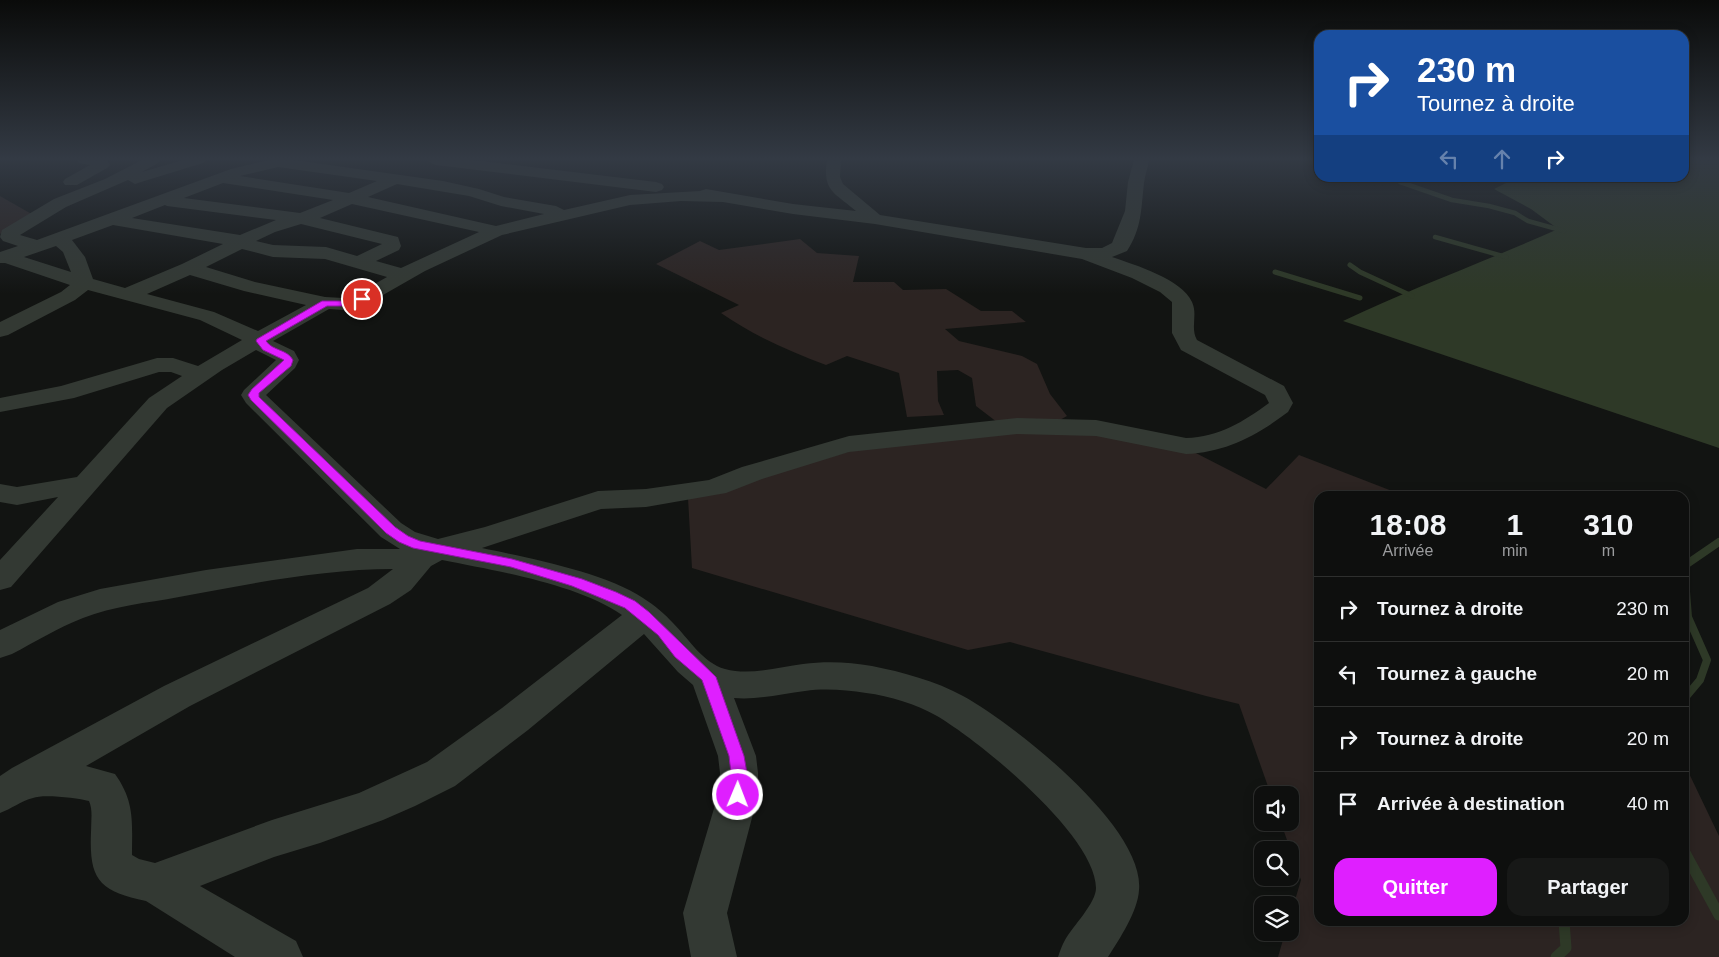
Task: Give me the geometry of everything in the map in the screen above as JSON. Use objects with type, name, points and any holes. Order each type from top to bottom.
[{"type":"street","points":[[44,214],[50,205]]},
{"type":"street","points":[[36,246],[9,237],[8,234],[58,205]]},
{"type":"street","points":[[3,258],[151,205]]},
{"type":"street","points":[[198,205],[300,218],[392,241],[392,246],[383,252],[358,263]]},
{"type":"street","points":[[126,295],[189,268],[269,228],[335,205]]},
{"type":"street","points":[[386,205],[496,231]]},
{"type":"street","points":[[521,205],[565,213]]},
{"type":"street","points":[[189,268],[251,287],[325,303],[344,304],[362,299],[403,275],[496,231],[565,213],[610,205]]},
{"type":"street","points":[[13,788],[184,692],[379,596],[404,578],[429,554],[598,500],[679,494],[716,487],[752,473],[849,444],[1017,426],[1096,428],[1186,446],[1201,446],[1230,439],[1246,432],[1279,407],[1281,403],[1275,391],[1189,345],[1183,338],[1180,323],[1185,313],[1182,303],[1174,292],[1143,276],[1086,254],[875,219],[768,205]]},
{"type":"street","points":[[858,205],[875,219]]},
{"type":"street","points":[[1086,254],[1105,253],[1120,247],[1128,230],[1134,205]]},
{"type":"street","points":[[111,220],[241,241],[253,247],[273,251],[326,253],[403,275]]},
{"type":"street","points":[[57,239],[64,241],[72,251],[81,268],[84,283]]},
{"type":"street","points":[[3,258],[126,295],[207,316],[260,341],[266,348],[286,356],[287,364],[256,391],[253,395],[255,398],[391,530],[404,539],[418,545],[429,554]]},
{"type":"street","points":[[0,330],[68,296],[84,283]]},
{"type":"street","points":[[0,579],[158,403],[200,374],[325,303]]},
{"type":"street","points":[[0,405],[65,393],[157,365],[173,365],[200,374]]},
{"type":"street","points":[[0,494],[18,496],[86,484]]},
{"type":"street","points":[[0,645],[70,610],[100,600],[206,581],[357,559],[429,554],[512,563],[577,582],[611,595],[630,605],[662,632],[680,653],[708,677],[745,684],[763,684],[815,676],[842,676],[872,681],[918,694],[949,706],[1000,740],[1065,799],[1086,823],[1115,866],[1118,890],[1103,924],[1081,957]]},
{"type":"street","points":[[155,883],[272,839],[369,808],[441,774],[515,720],[644,616]]},
{"type":"street","points":[[708,677],[736,756],[739,773],[738,795],[705,913],[714,957]]},
{"type":"street","points":[[13,788],[75,781],[101,786],[110,798],[112,812],[111,856],[113,866],[132,878],[155,883],[280,957]]},
{"type":"shaded area","points":[[0,205],[15,205],[35,216],[0,234]]},
{"type":"shaded area","points":[[1523,205],[1719,205],[1719,448],[1343,321],[1558,229]]},
{"type":"shaded area","points":[[800,239],[817,253],[859,256],[853,282],[894,282],[903,290],[946,289],[981,311],[1012,311],[1026,322],[945,329],[959,341],[1022,356],[1037,364],[1050,394],[1067,416],[1042,430],[1076,429],[1186,448],[1266,489],[1299,455],[1392,491],[1314,491],[1314,926],[1689,926],[1689,773],[1719,836],[1719,957],[1278,957],[1283,941],[1299,941],[1299,896],[1296,896],[1301,880],[1299,874],[1299,841],[1287,841],[1284,831],[1299,831],[1299,786],[1268,786],[1239,704],[1010,642],[968,650],[692,568],[688,498],[879,443],[1006,429],[976,406],[972,378],[958,370],[937,371],[938,401],[944,415],[907,417],[899,373],[847,356],[826,365],[746,329],[721,313],[739,305],[656,264],[700,241],[719,250]]},
{"type":"waterway","points":[[1481,205],[1515,213],[1528,221],[1564,231]]},
{"type":"waterway","points":[[1435,237],[1506,257],[1503,256]]},
{"type":"waterway","points":[[1350,265],[1360,272],[1412,296]]},
{"type":"waterway","points":[[1275,272],[1360,298]]},
{"type":"waterway","points":[[1689,563],[1719,542]]},
{"type":"waterway","points":[[1689,619],[1707,660],[1700,680],[1689,693]]},
{"type":"waterway","points":[[1689,860],[1719,915]]},
{"type":"waterway","points":[[1556,957],[1566,948],[1564,926]]},
{"type":"route","points":[[362,299],[344,304],[325,303],[260,341],[266,348],[286,356],[288,360],[287,364],[256,391],[253,395],[255,398],[391,530],[404,539],[418,545],[512,563],[577,582],[611,595],[630,605],[644,616],[662,632],[680,653],[708,677],[736,756],[739,773],[738,795]]}]
